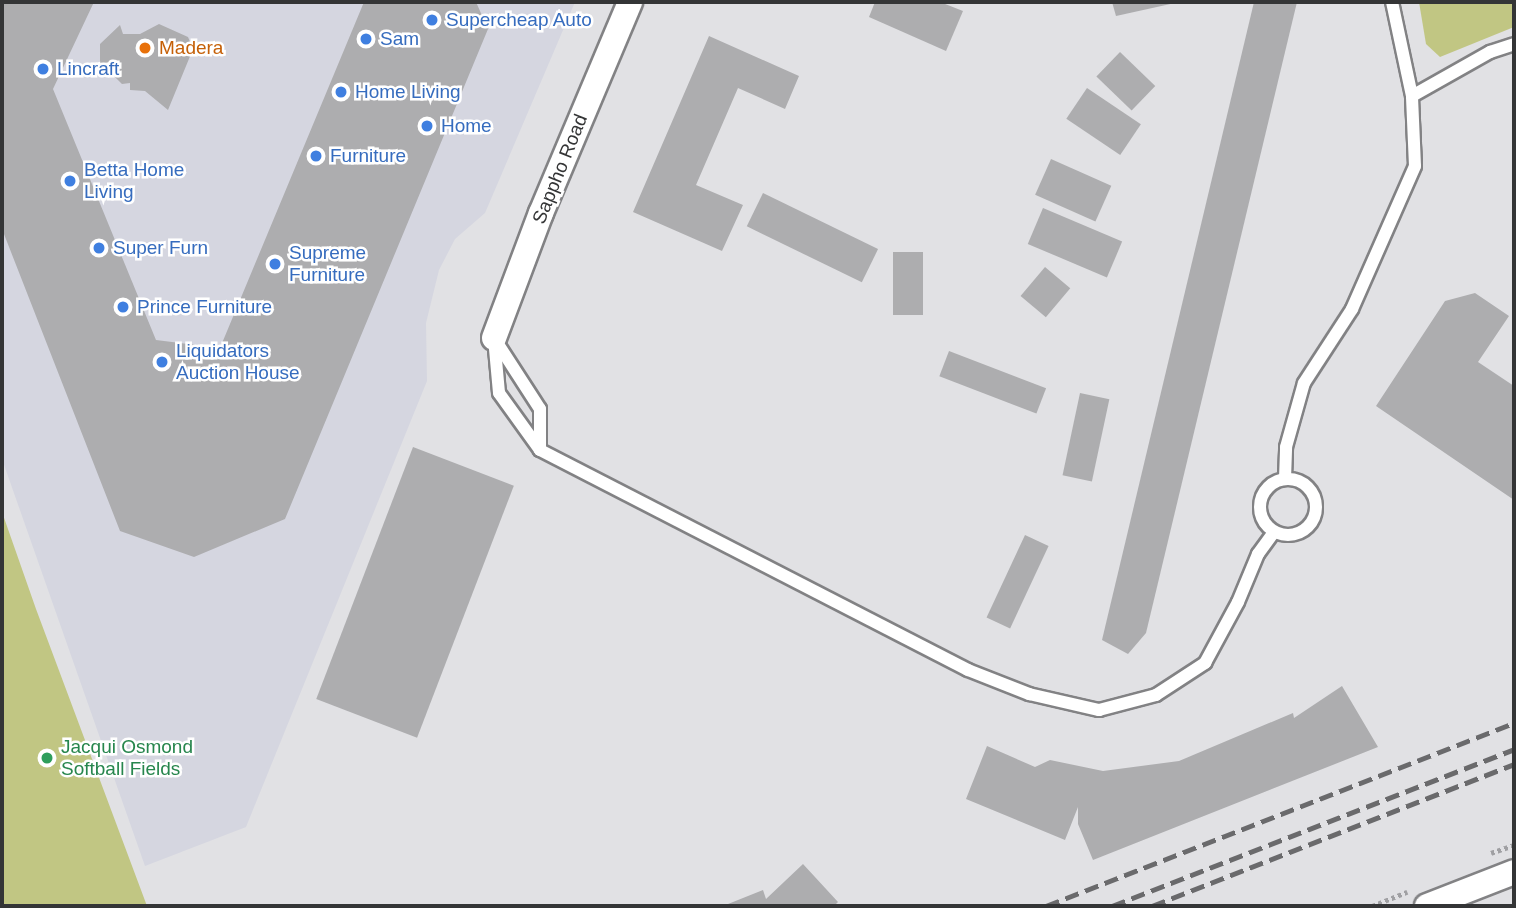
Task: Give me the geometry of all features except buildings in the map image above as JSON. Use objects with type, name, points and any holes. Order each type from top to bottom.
[{"type":"street","name":"Sappho Road","points":[[494,338],[541,213],[630,2]]},
{"type":"street","points":[[1427,906],[1514,873]]},
{"type":"lane","points":[[1285,479],[1286,447],[1304,383],[1352,309],[1415,166],[1412,96],[1392,2]]},
{"type":"lane","points":[[1412,96],[1490,52],[1514,44]]},
{"type":"lane","points":[[494,338],[540,409],[541,450]]},
{"type":"lane","points":[[494,338],[499,393],[541,450],[968,670],[1029,695],[1099,710],[1156,695],[1205,663],[1238,602],[1258,554],[1273,532]]},
{"type":"lane","points":[[1285,479],[1304,484],[1315,500],[1314,518],[1301,533],[1282,536],[1273,532],[1261,519],[1260,501],[1269,486],[1285,479]]},
{"type":"shaded area","points":[[2,2],[575,2],[485,213],[455,239],[439,270],[426,323],[427,381],[246,827],[145,866],[2,459]]},
{"type":"green space","points":[[1419,2],[1514,2],[1514,27],[1440,57],[1426,44]]},
{"type":"green space","name":"Jacqui Osmond Softball Fields","points":[[2,512],[36,609],[147,906],[2,906]]},
{"type":"railway","points":[[1046,906],[1514,723]]},
{"type":"railway","points":[[1112,906],[1514,749]]},
{"type":"railway","points":[[1152,906],[1514,764]]},
{"type":"place","name":"Supercheap Auto","points":[[432,20]]},
{"type":"place","name":"Sam","points":[[366,39]]},
{"type":"place","name":"Madera","points":[[145,48]]},
{"type":"place","name":"Lincraft","points":[[43,69]]},
{"type":"place","name":"Home Living","points":[[341,92]]},
{"type":"place","name":"Home","points":[[427,126]]},
{"type":"place","name":"Furniture","points":[[316,156]]},
{"type":"place","name":"Betta Home Living","points":[[70,181]]},
{"type":"place","name":"Super Furn","points":[[99,248]]},
{"type":"place","name":"Supreme Furniture","points":[[275,264]]},
{"type":"place","name":"Prince Furniture","points":[[123,307]]},
{"type":"place","name":"Liquidators Auction House","points":[[162,362]]},
{"type":"place","name":"Jacqui Osmond Softball Fields","points":[[47,758]]}]
